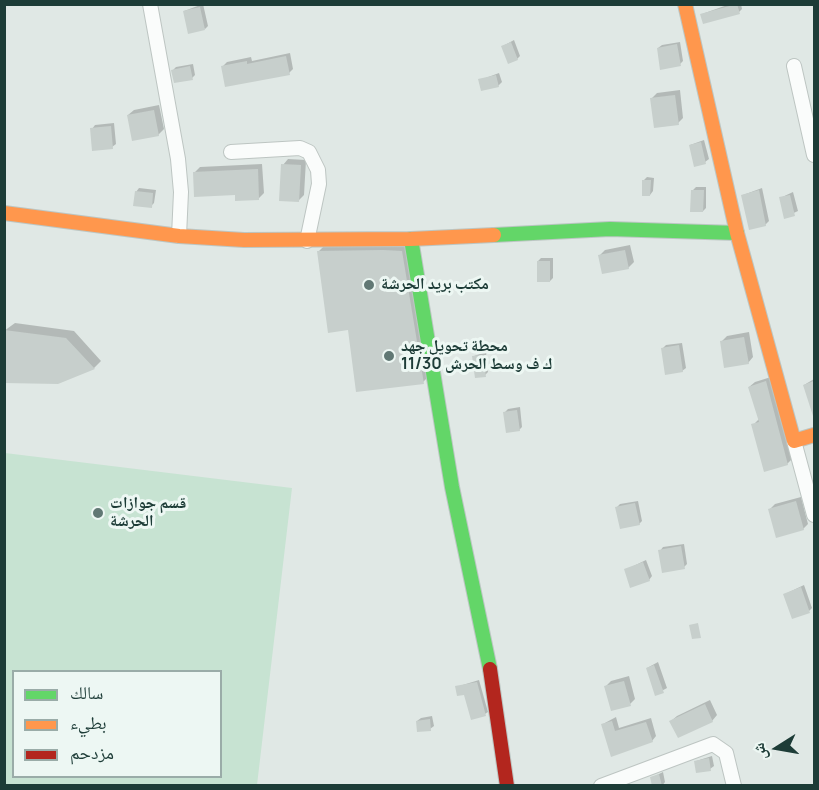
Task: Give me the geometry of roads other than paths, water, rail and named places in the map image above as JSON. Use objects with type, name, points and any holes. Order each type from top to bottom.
[{"type":"street","points":[[150,4],[178,159],[181,192],[179,236]]},
{"type":"street","points":[[685,4],[737,233],[814,515]]},
{"type":"street","points":[[794,66],[814,155]]},
{"type":"street","points":[[231,152],[300,148],[309,152],[318,170],[319,184],[307,241]]},
{"type":"street","points":[[4,213],[179,236],[307,241],[411,239],[610,229],[737,233]]},
{"type":"street","points":[[411,239],[452,488],[494,689],[507,786]]},
{"type":"street","points":[[794,441],[814,435]]},
{"type":"street","points":[[601,786],[713,744],[726,753],[734,786]]},
{"type":"place","name":"مكتب بريد الحرشة","points":[[369,285]]},
{"type":"place","name":"محطة تحويل جهد 11/30 ك ف وسط الحرش","points":[[389,356]]},
{"type":"place","name":"قسم جوازات الحرشة","points":[[98,513]]}]
